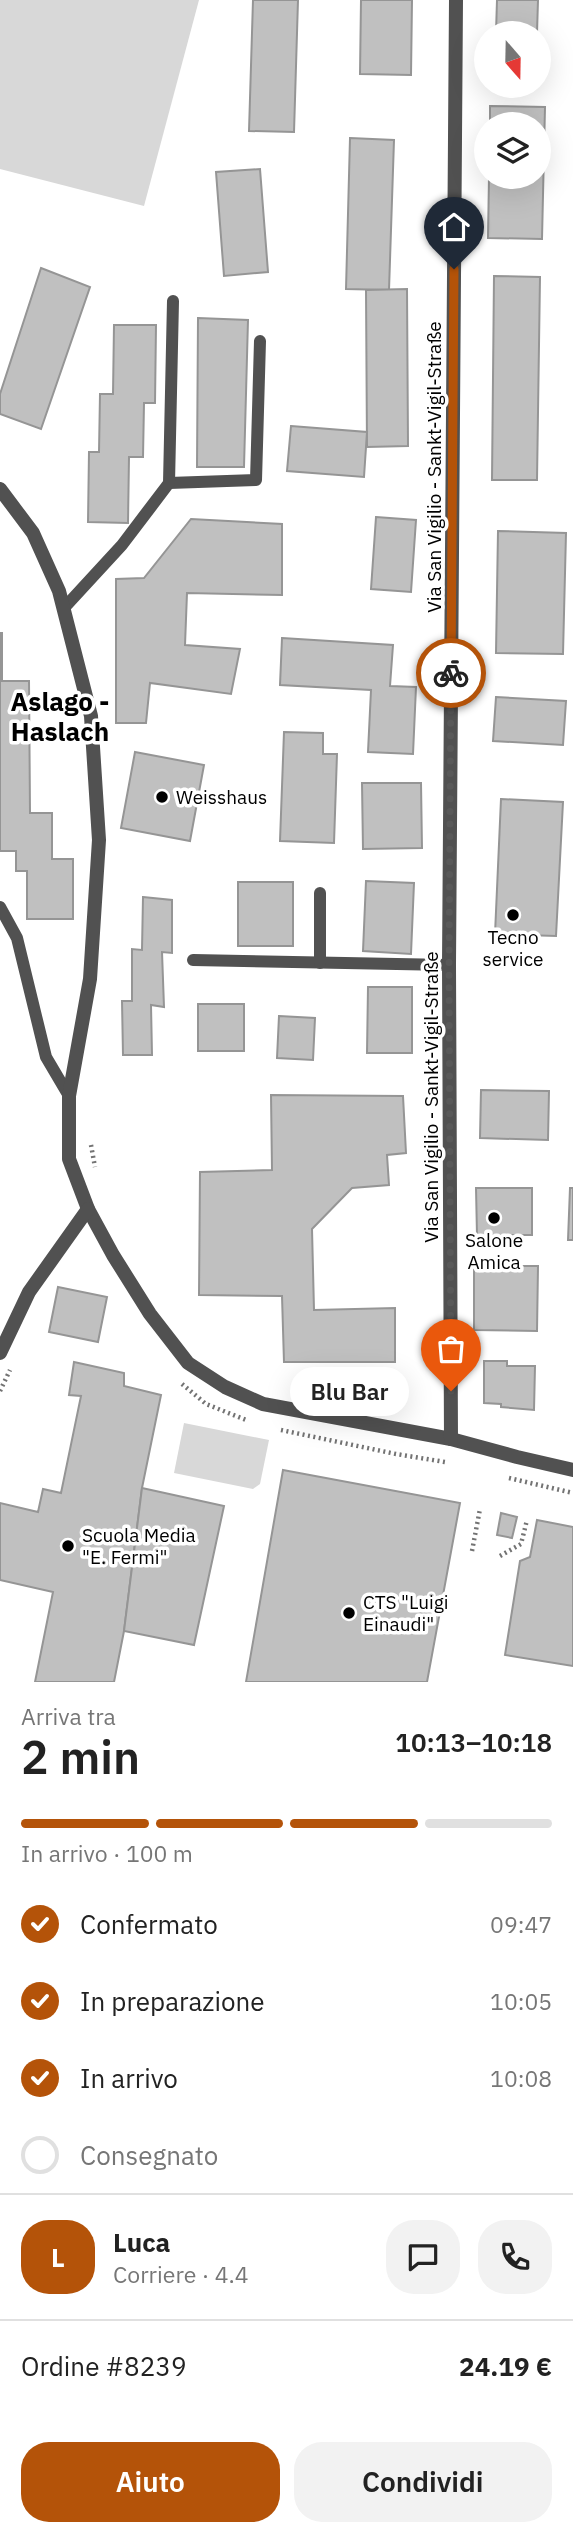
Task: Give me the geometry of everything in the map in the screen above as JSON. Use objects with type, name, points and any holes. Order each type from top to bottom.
[{"type":"street","name":"Via San Vigilio - Sankt-Vigil-Straße","points":[[451,1439],[449,965],[457,0]]},
{"type":"street","points":[[0,489],[33,533],[60,591],[91,716],[99,840],[90,979],[69,1097],[69,1159],[88,1209],[150,1314],[188,1363],[225,1387],[263,1404],[451,1439],[573,1470]]},
{"type":"street","points":[[0,1353],[29,1292],[88,1209]]},
{"type":"lane","points":[[64,608],[122,545],[169,483],[173,301]]},
{"type":"lane","points":[[169,483],[256,480],[260,341]]},
{"type":"lane","points":[[320,893],[320,964]]},
{"type":"lane","points":[[0,907],[17,938],[46,1057],[69,1097]]},
{"type":"lane","points":[[193,960],[449,965]]},
{"type":"path","points":[[472,1551],[480,1509]]},
{"type":"path","points":[[500,1556],[521,1544],[527,1520]]},
{"type":"shaded area","points":[[0,0],[199,0],[144,206],[0,169]]},
{"type":"shaded area","points":[[184,1423],[269,1440],[260,1484],[253,1489],[174,1473]]},
{"type":"building","points":[[253,0],[298,0],[294,132],[249,131]]},
{"type":"building","points":[[361,0],[412,0],[411,75],[360,74]]},
{"type":"building","points":[[497,0],[538,0],[537,21],[496,21]]},
{"type":"building","points":[[490,106],[545,107],[545,112],[490,112]]},
{"type":"building","points":[[350,138],[394,140],[389,290],[346,289]]},
{"type":"building","points":[[260,169],[268,272],[224,276],[216,172]]},
{"type":"building","points":[[489,189],[543,189],[542,239],[488,238]]},
{"type":"building","points":[[41,268],[90,287],[41,429],[0,414],[0,394]]},
{"type":"building","points":[[494,276],[540,277],[537,480],[492,480]]},
{"type":"building","points":[[407,289],[408,446],[367,447],[366,290]]},
{"type":"building","points":[[198,318],[248,320],[244,467],[197,467]]},
{"type":"building","points":[[114,325],[156,325],[155,403],[144,403],[143,457],[129,457],[128,523],[88,522],[89,452],[99,452],[100,394],[113,394]]},
{"type":"building","points":[[291,426],[367,432],[364,477],[287,471]]},
{"type":"building","points":[[376,517],[416,520],[411,592],[371,589]]},
{"type":"building","points":[[191,519],[282,524],[282,595],[187,593],[185,645],[240,649],[231,694],[150,683],[146,723],[116,723],[116,579],[144,578]]},
{"type":"building","points":[[498,531],[566,533],[563,654],[496,653]]},
{"type":"building","points":[[0,633],[2,681],[29,681],[30,813],[52,813],[52,859],[73,859],[73,919],[27,919],[27,871],[16,871],[16,851],[0,851]]},
{"type":"building","points":[[282,638],[393,645],[390,686],[416,687],[413,754],[368,752],[371,690],[280,685]]},
{"type":"building","points":[[496,697],[566,701],[563,745],[493,741]]},
{"type":"building","points":[[284,732],[323,733],[323,754],[337,754],[334,843],[280,841]]},
{"type":"building","name":"Weisshaus","points":[[135,752],[204,765],[190,841],[121,828]]},
{"type":"building","points":[[362,783],[421,783],[422,848],[363,849]]},
{"type":"building","points":[[501,799],[563,802],[556,936],[495,934]]},
{"type":"building","points":[[366,881],[414,883],[411,954],[363,951]]},
{"type":"building","points":[[238,882],[293,882],[293,946],[238,946]]},
{"type":"building","points":[[143,897],[172,900],[172,953],[162,952],[164,1007],[151,1005],[152,1055],[123,1055],[122,1001],[132,1001],[132,949],[142,950]]},
{"type":"building","points":[[368,987],[412,987],[412,1053],[367,1053]]},
{"type":"building","points":[[198,1004],[244,1004],[244,1051],[198,1051]]},
{"type":"building","points":[[279,1016],[315,1018],[313,1060],[277,1058]]},
{"type":"building","points":[[481,1090],[549,1091],[548,1140],[480,1138]]},
{"type":"building","points":[[271,1095],[403,1096],[406,1153],[387,1155],[389,1185],[352,1188],[312,1229],[314,1310],[395,1308],[395,1362],[284,1362],[282,1296],[199,1295],[200,1172],[272,1170]]},
{"type":"building","points":[[476,1188],[532,1188],[532,1235],[477,1235]]},
{"type":"building","points":[[570,1188],[573,1188],[573,1240],[568,1240]]},
{"type":"building","points":[[474,1266],[538,1266],[537,1331],[474,1330]]},
{"type":"building","points":[[58,1287],[107,1297],[98,1342],[49,1332]]},
{"type":"building","points":[[484,1361],[507,1361],[507,1366],[535,1366],[534,1410],[484,1403]]},
{"type":"building","name":"Scuola Media \"E. Fermi\"","points":[[74,1362],[124,1373],[124,1386],[161,1395],[142,1488],[124,1631],[114,1682],[35,1682],[53,1592],[0,1580],[0,1503],[38,1512],[43,1489],[61,1493],[81,1396],[69,1395]]},
{"type":"building","name":"CTS \"Luigi Einaudi\"","points":[[283,1470],[460,1503],[427,1682],[246,1682]]},
{"type":"building","points":[[142,1488],[224,1506],[194,1645],[124,1631]]},
{"type":"building","points":[[501,1513],[517,1517],[512,1538],[497,1535]]},
{"type":"building","points":[[537,1520],[573,1527],[573,1666],[505,1655],[520,1561],[530,1557]]},
{"type":"way so far","points":[[451,673],[451,1391]]},
{"type":"place","name":"Weisshaus","points":[[162,797]]},
{"type":"place","name":"Tecno service","points":[[513,915]]},
{"type":"place","name":"Salone Amica","points":[[494,1218]]},
{"type":"place","name":"Blu Bar","points":[[451,1391]]},
{"type":"place","name":"Scuola Media \"E. Fermi\"","points":[[68,1546]]},
{"type":"place","name":"CTS \"Luigi Einaudi\"","points":[[349,1613]]},
{"type":"district","name":"Aslago - Haslach","points":[[60,717]]},
{"type":"route","points":[[451,673],[454,269]]}]
